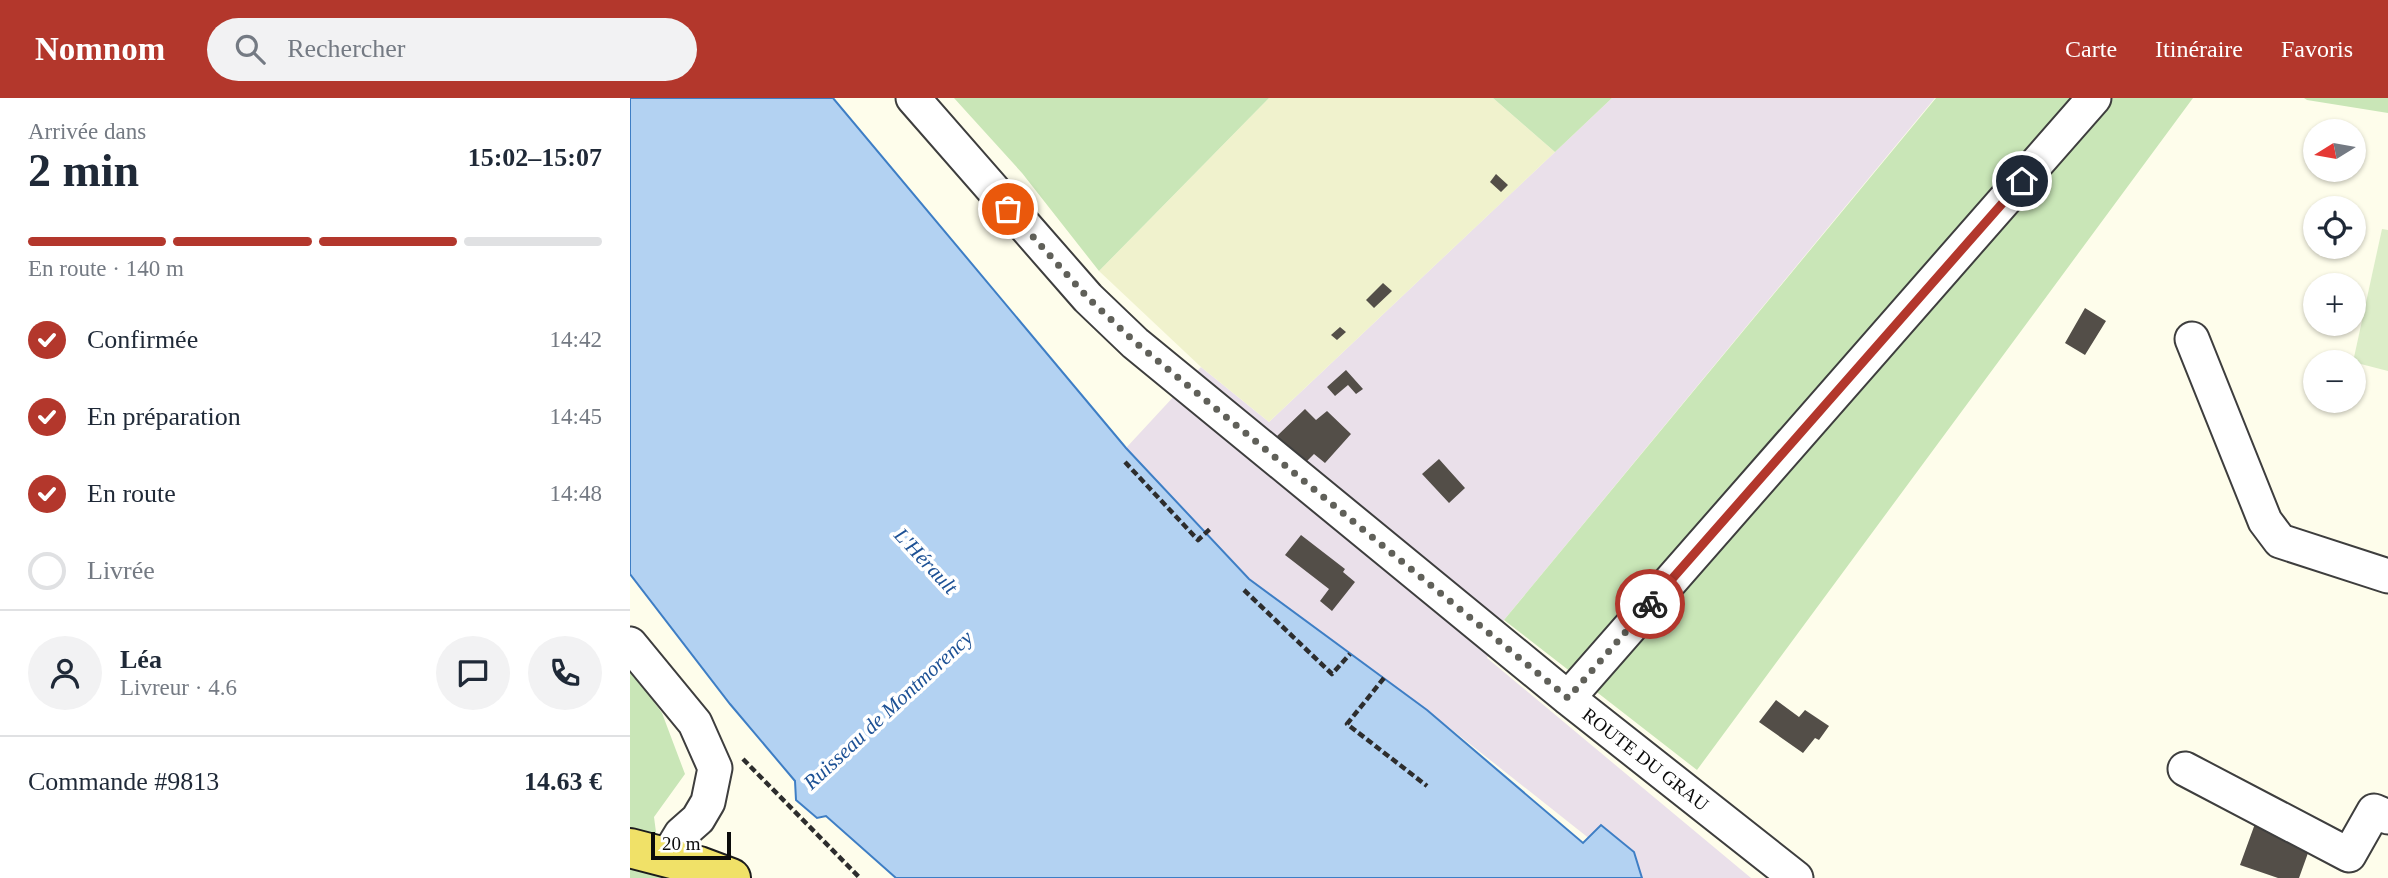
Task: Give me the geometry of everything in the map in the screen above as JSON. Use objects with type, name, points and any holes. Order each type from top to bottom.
[{"type":"main road","points":[[630,848],[695,870]]},
{"type":"street","name":"ROUTE DU GRAU","points":[[913,98],[1088,298],[1135,342],[1568,698],[1796,878]]},
{"type":"street","points":[[1568,698],[2094,98]]},
{"type":"street","points":[[2192,339],[2265,521],[2280,541],[2388,576]]},
{"type":"street","points":[[630,644],[695,723],[715,768],[708,802],[698,819],[681,834],[695,870]]},
{"type":"street","points":[[2185,769],[2348,855],[2374,811],[2388,817]]},
{"type":"path","points":[[1125,461],[1198,540],[1210,529]]},
{"type":"path","points":[[1244,590],[1332,674],[1350,654]]},
{"type":"path","points":[[1384,678],[1347,724],[1427,786]]},
{"type":"shaded area","points":[[1612,98],[1935,98],[1504,620],[1487,658],[1751,878],[1639,878],[1427,710],[1249,579],[1126,448],[1201,367],[1269,422]]},
{"type":"green space","points":[[954,98],[1269,98],[1099,271],[1022,173]]},
{"type":"green space","points":[[1269,98],[1493,98],[1555,152],[1269,422],[1201,367],[1099,271]]},
{"type":"green space","points":[[1493,98],[1612,98],[1555,152]]},
{"type":"green space","points":[[1936,98],[2193,98],[1697,770],[1504,620]]},
{"type":"green space","points":[[2304,98],[2388,98],[2388,113],[2307,100]]},
{"type":"green space","points":[[2382,229],[2388,230],[2388,371],[2366,365],[2366,350],[2356,350],[2359,336],[2366,336],[2366,302]]},
{"type":"green space","points":[[630,669],[662,713],[685,774],[654,817],[662,878],[630,878]]},
{"type":"water","points":[[630,98],[833,98],[1126,448],[1249,579],[1427,710],[1583,843],[1601,825],[1634,852],[1642,878],[896,878],[826,816],[817,818],[796,800],[795,781],[730,704],[630,574]]},
{"type":"building","points":[[1496,174],[1508,185],[1501,192],[1490,182]]},
{"type":"building","points":[[1383,283],[1392,291],[1374,308],[1366,300]]},
{"type":"building","points":[[2085,308],[2106,321],[2085,355],[2065,343]]},
{"type":"building","points":[[1340,327],[1346,332],[1337,340],[1331,335]]},
{"type":"building","points":[[1346,370],[1363,389],[1356,394],[1348,385],[1335,396],[1327,387]]},
{"type":"building","points":[[1305,409],[1316,420],[1327,411],[1351,434],[1325,463],[1314,454],[1303,465],[1277,436]]},
{"type":"building","points":[[1439,459],[1465,488],[1449,503],[1422,474]]},
{"type":"building","points":[[1301,535],[1345,569],[1343,572],[1355,582],[1332,611],[1320,601],[1329,589],[1285,555]]},
{"type":"building","points":[[1776,700],[1799,717],[1805,710],[1829,726],[1819,740],[1815,738],[1803,753],[1759,722]]},
{"type":"building","points":[[2256,821],[2304,839],[2300,849],[2308,853],[2299,878],[2278,878],[2240,865]]},
{"type":"way so far","points":[[1008,209],[1088,298],[1135,342],[1568,698],[1650,604]]},
{"type":"route","points":[[1650,604],[2022,181]]},
{"type":"water label","name":"L'Hérault","points":[[926,561]]},
{"type":"water label","name":"Ruisseau de Montmorency","points":[[888,710]]}]
